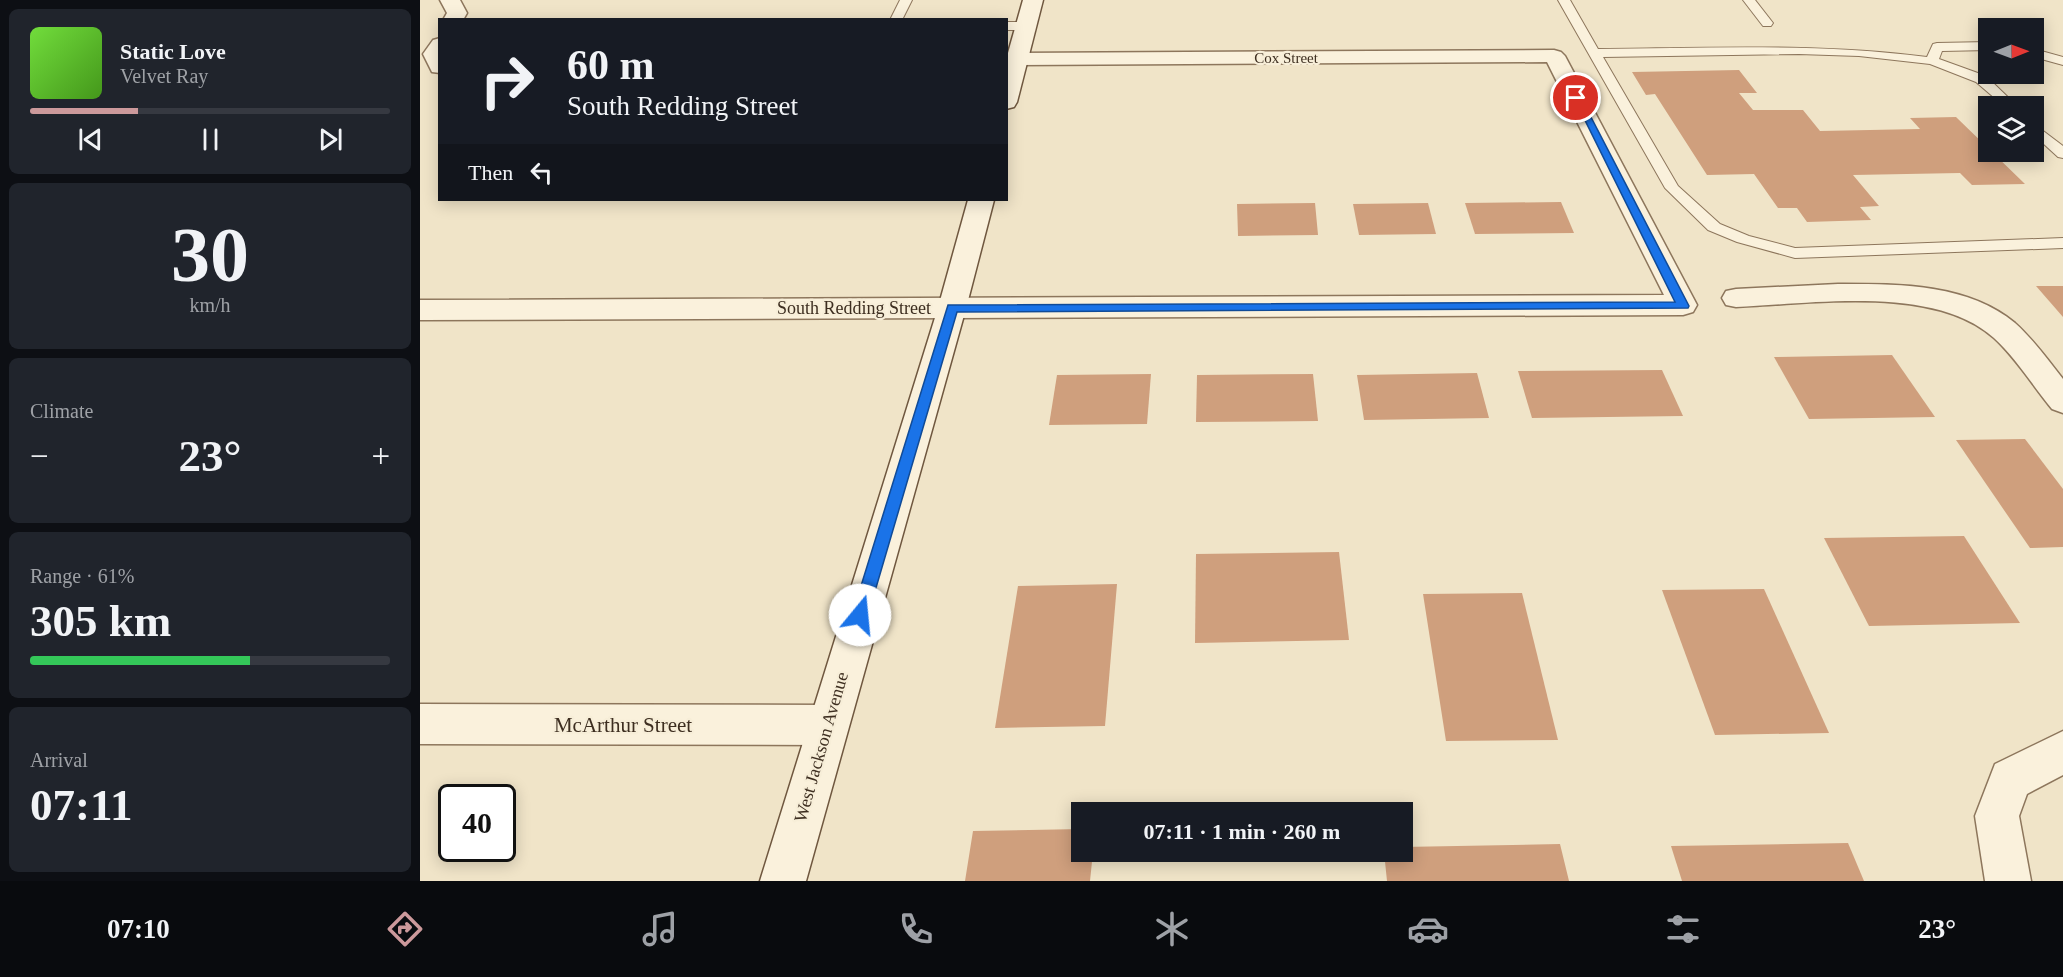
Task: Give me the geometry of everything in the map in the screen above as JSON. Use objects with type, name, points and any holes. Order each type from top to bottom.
[{"type":"street","points":[[450,0],[457,13],[454,18]]},
{"type":"street","points":[[1008,95],[1018,59],[1017,26],[1033,0]]},
{"type":"street","points":[[438,47],[434,54],[438,63]]},
{"type":"street","name":"Cox Street","points":[[1018,59],[1554,56],[1683,306]]},
{"type":"street","name":"West Jackson Avenue","points":[[783,881],[827,725],[952,308],[981,201]]},
{"type":"street","points":[[1736,297],[1891,293],[1935,299],[1975,311],[2003,329],[2063,400]]},
{"type":"street","name":"South Redding Street","points":[[420,310],[1683,306]]},
{"type":"street","name":"McArthur Street","points":[[420,724],[827,725]]},
{"type":"street","points":[[2008,881],[1997,816],[2010,779],[2063,752]]},
{"type":"lane","points":[[897,18],[906,0]]},
{"type":"lane","points":[[1564,0],[1672,189],[1714,226],[1743,239],[1796,253],[2063,243]]},
{"type":"lane","points":[[1749,0],[1767,23]]},
{"type":"lane","points":[[1932,61],[1937,47],[1978,46]]},
{"type":"lane","points":[[1594,53],[1799,50],[1859,52],[1932,61],[1981,79],[2000,96]]},
{"type":"lane","points":[[2044,56],[2063,61]]},
{"type":"lane","points":[[2044,137],[2063,154]]},
{"type":"building","points":[[1739,70],[1757,93],[1739,93],[1753,110],[1803,110],[1820,131],[1920,129],[1910,118],[1956,117],[1978,138],[1978,162],[2002,162],[2025,184],[1972,185],[1960,173],[1853,175],[1879,206],[1860,207],[1871,220],[1807,222],[1797,208],[1778,208],[1754,174],[1707,175],[1655,94],[1646,95],[1632,72]]},
{"type":"building","points":[[1561,202],[1574,233],[1475,234],[1465,203]]},
{"type":"building","points":[[1315,203],[1318,235],[1238,236],[1237,204]]},
{"type":"building","points":[[1428,203],[1436,234],[1359,235],[1353,204]]},
{"type":"building","points":[[2036,286],[2063,286],[2063,317]]},
{"type":"building","points":[[1892,355],[1935,417],[1809,419],[1774,357]]},
{"type":"building","points":[[1662,370],[1683,416],[1532,418],[1518,371]]},
{"type":"building","points":[[1477,373],[1489,418],[1364,420],[1357,375]]},
{"type":"building","points":[[1151,374],[1147,424],[1049,425],[1057,375]]},
{"type":"building","points":[[1313,374],[1318,421],[1196,422],[1197,375]]},
{"type":"building","points":[[2025,439],[2063,489],[2063,547],[2030,548],[1956,440]]},
{"type":"building","points":[[1964,536],[2020,623],[1869,626],[1824,538]]},
{"type":"building","points":[[1339,552],[1349,640],[1195,643],[1196,554]]},
{"type":"building","points":[[1117,584],[1105,726],[995,728],[1018,586]]},
{"type":"building","points":[[1764,589],[1829,733],[1715,735],[1662,590]]},
{"type":"building","points":[[1522,593],[1558,740],[1446,741],[1423,594]]},
{"type":"building","points":[[1071,829],[1071,862],[1092,862],[1090,881],[965,881],[973,831]]},
{"type":"building","points":[[1848,843],[1864,881],[1682,881],[1671,846]]},
{"type":"building","points":[[1560,844],[1569,881],[1387,881],[1385,862],[1413,862],[1413,847]]},
{"type":"route","points":[[860,615],[952,308],[1683,306],[1576,98]]}]
